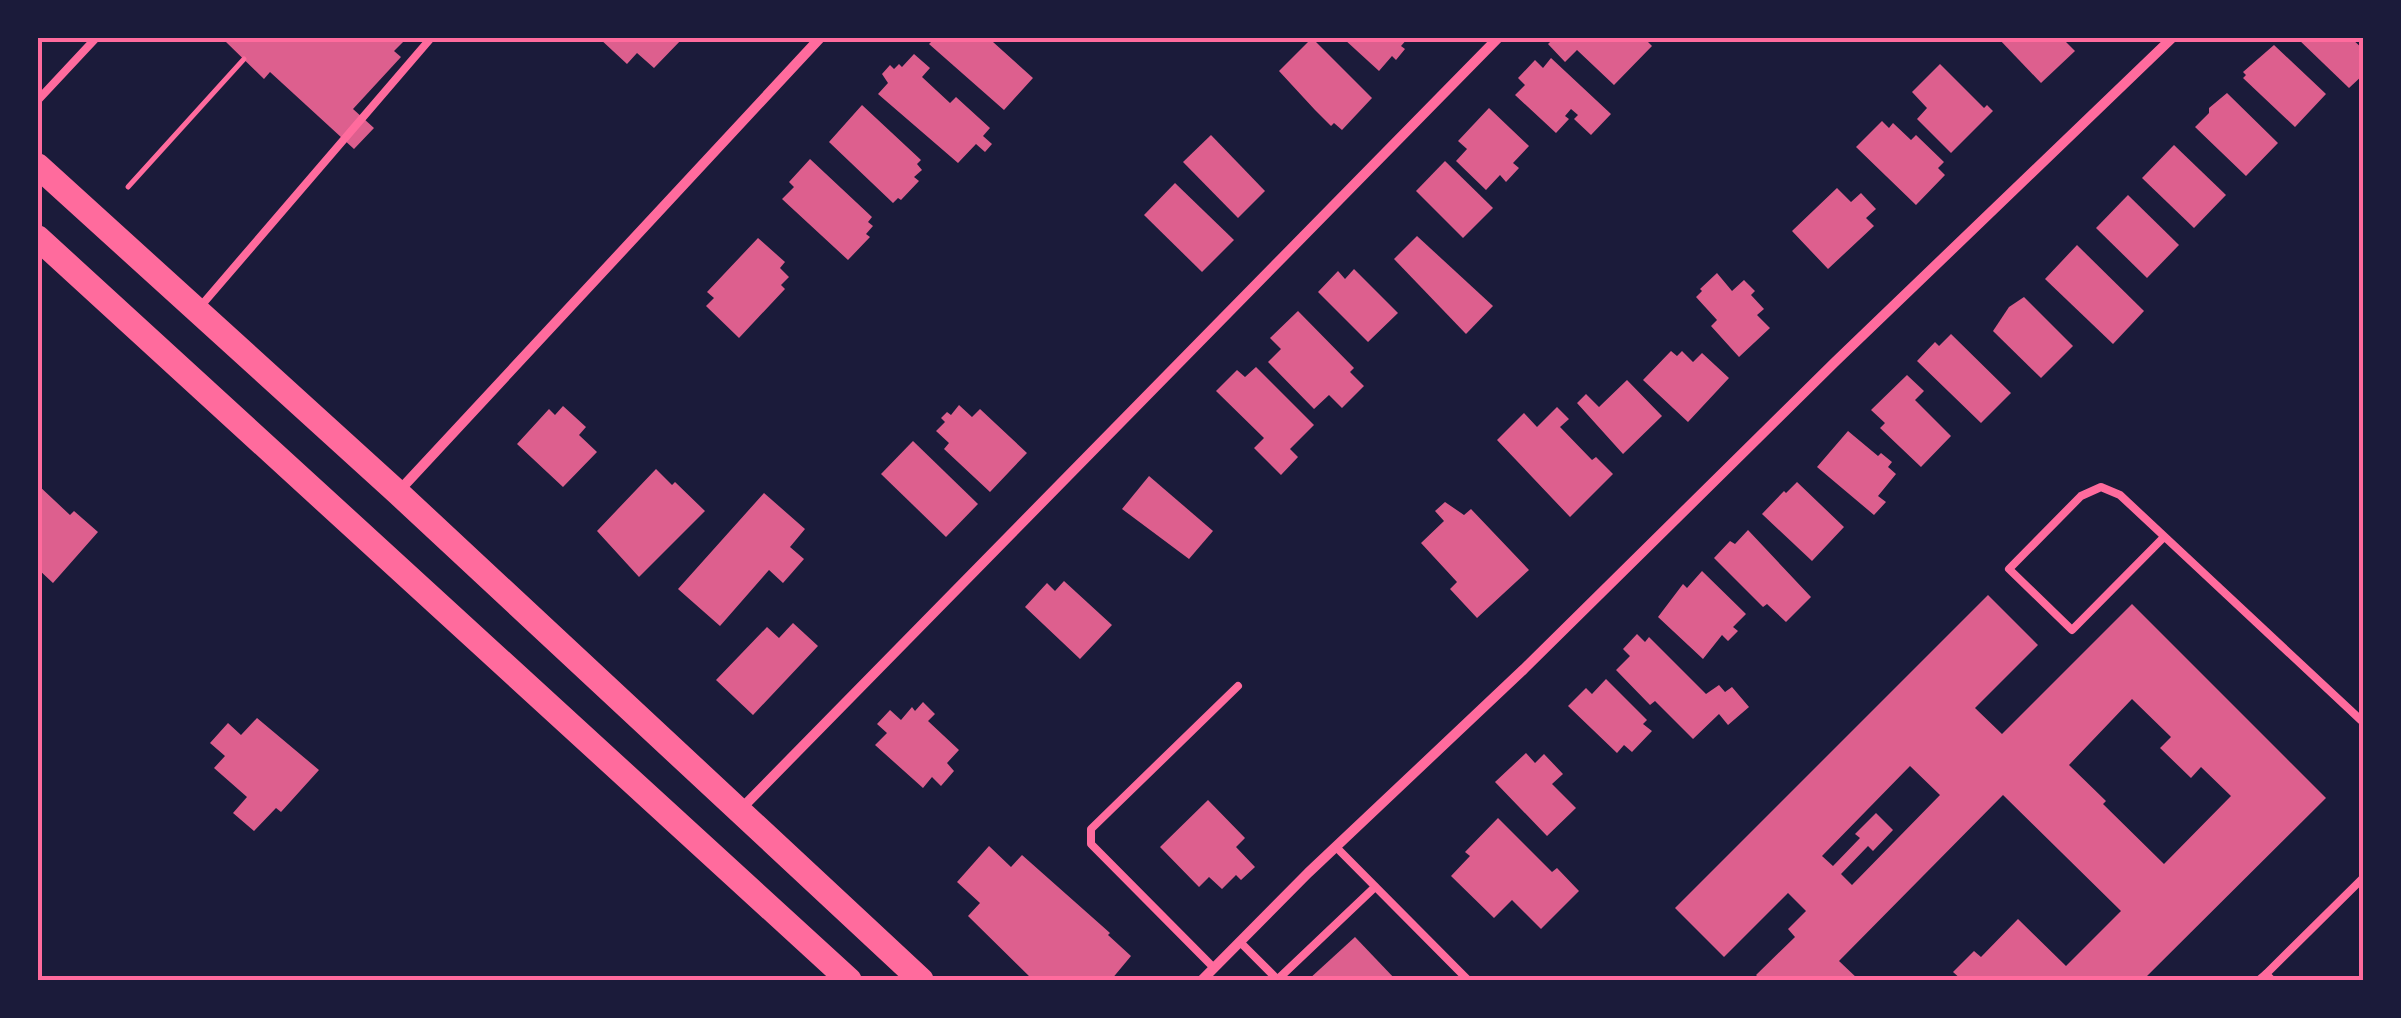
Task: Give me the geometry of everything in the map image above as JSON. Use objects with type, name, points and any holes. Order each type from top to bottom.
[{"type":"main road","points":[[38,166],[397,492],[921,980]]},
{"type":"main road","points":[[38,238],[849,980]]},
{"type":"street","points":[[397,492],[820,38]]},
{"type":"street","points":[[740,811],[1498,38]]},
{"type":"street","points":[[1202,980],[2172,38]]},
{"type":"lane","points":[[38,100],[96,38]]},
{"type":"lane","points":[[197,310],[430,38]]},
{"type":"lane","points":[[2164,537],[2072,630],[2010,569],[2081,496],[2101,487],[2120,495],[2364,723]]},
{"type":"lane","points":[[1214,968],[1091,844],[1091,829],[1238,686]]},
{"type":"lane","points":[[1336,847],[1468,980]]},
{"type":"lane","points":[[2266,978],[2364,877]]},
{"type":"lane","points":[[1240,942],[1278,980],[1375,887]]},
{"type":"path","points":[[128,187],[244,59]]},
{"type":"building","points":[[230,38],[407,38],[394,51],[401,57],[353,109],[374,128],[354,149],[270,72],[264,79],[226,42]]},
{"type":"building","points":[[599,38],[683,38],[654,68],[637,53],[627,64]]},
{"type":"building","points":[[935,38],[996,38],[993,42],[1033,78],[1004,110],[929,44]]},
{"type":"building","points":[[1312,38],[1372,98],[1342,130],[1334,123],[1331,126],[1279,71]]},
{"type":"building","points":[[1346,38],[1408,38],[1396,60],[1392,56],[1379,71]]},
{"type":"building","points":[[1554,38],[1644,38],[1652,46],[1614,85],[1577,50],[1565,62],[1548,44]]},
{"type":"building","points":[[1998,38],[2062,38],[2075,51],[2041,83]]},
{"type":"building","points":[[2297,38],[2351,38],[2364,50],[2364,74],[2349,88]]},
{"type":"building","points":[[2274,45],[2326,94],[2295,127],[2243,78],[2243,72]]},
{"type":"building","points":[[914,54],[930,68],[922,77],[950,103],[956,97],[990,128],[983,136],[992,144],[985,152],[976,144],[958,163],[878,94],[888,83],[882,74],[890,65],[894,69],[899,64],[902,67]]},
{"type":"building","points":[[1551,58],[1611,114],[1591,135],[1574,119],[1578,115],[1571,109],[1565,116],[1569,119],[1556,133],[1515,95],[1525,85],[1518,78],[1535,60],[1543,68]]},
{"type":"building","points":[[1940,64],[1984,108],[1987,105],[1993,111],[1951,153],[1917,119],[1927,108],[1912,92]]},
{"type":"building","points":[[2227,93],[2278,143],[2246,176],[2195,127]]},
{"type":"building","points":[[862,105],[921,160],[917,164],[922,170],[914,177],[919,181],[893,203],[829,142]]},
{"type":"building","points":[[1489,108],[1529,146],[1513,163],[1519,168],[1506,182],[1500,175],[1486,190],[1456,161],[1467,149],[1458,141]]},
{"type":"building","points":[[1882,121],[1889,128],[1893,123],[1911,140],[1916,135],[1944,162],[1938,168],[1945,175],[1916,205],[1856,147]]},
{"type":"building","points":[[1211,135],[1265,191],[1238,218],[1183,162]]},
{"type":"building","points":[[2174,145],[2226,195],[2194,228],[2142,178]]},
{"type":"building","points":[[810,159],[872,217],[868,222],[873,226],[866,234],[870,237],[848,260],[782,199],[794,187],[789,182]]},
{"type":"building","points":[[1445,161],[1493,208],[1463,238],[1416,191]]},
{"type":"building","points":[[1175,183],[1234,240],[1202,272],[1144,215]]},
{"type":"building","points":[[1837,188],[1851,202],[1861,193],[1876,209],[1866,218],[1874,226],[1828,269],[1792,231]]},
{"type":"building","points":[[2128,195],[2179,245],[2147,278],[2096,228]]},
{"type":"building","points":[[1417,236],[1493,306],[1466,334],[1394,259]]},
{"type":"building","points":[[758,238],[785,262],[780,268],[789,277],[781,285],[785,289],[739,338],[706,306],[714,298],[707,292]]},
{"type":"building","points":[[2077,245],[2144,311],[2113,344],[2045,279]]},
{"type":"building","points":[[1354,269],[1398,313],[1368,342],[1318,292],[1338,271],[1345,279]]},
{"type":"building","points":[[1717,273],[1732,291],[1744,280],[1755,291],[1751,295],[1764,309],[1757,315],[1770,328],[1739,357],[1711,326],[1717,320],[1696,297]]},
{"type":"building","points":[[2024,297],[2073,346],[2041,378],[1993,331],[2009,307]]},
{"type":"building","points":[[1298,311],[1354,368],[1350,372],[1364,386],[1342,408],[1329,395],[1314,409],[1268,362],[1281,349],[1270,338]]},
{"type":"building","points":[[1951,334],[2011,393],[1981,423],[1917,361],[1935,342],[1939,346]]},
{"type":"building","points":[[1671,351],[1677,356],[1682,351],[1693,362],[1702,353],[1729,378],[1688,422],[1643,380]]},
{"type":"building","points":[[1256,367],[1314,425],[1290,449],[1298,457],[1281,475],[1254,448],[1264,438],[1216,391],[1237,370],[1245,377]]},
{"type":"building","points":[[1907,375],[1924,391],[1915,400],[1951,436],[1921,467],[1880,428],[1885,423],[1871,410]]},
{"type":"building","points":[[1627,380],[1662,416],[1623,454],[1577,403],[1586,394],[1599,407]]},
{"type":"building","points":[[959,405],[972,417],[980,409],[1027,453],[990,492],[944,449],[949,443],[936,431],[945,422],[941,418],[947,412],[951,415]]},
{"type":"building","points":[[563,406],[586,427],[579,435],[597,452],[563,487],[517,444],[549,409],[555,415]]},
{"type":"building","points":[[1557,407],[1569,419],[1560,427],[1592,460],[1596,457],[1613,474],[1570,517],[1497,440],[1524,413],[1537,427]]},
{"type":"building","points":[[1848,431],[1878,456],[1881,453],[1892,462],[1888,467],[1896,474],[1878,496],[1886,502],[1874,515],[1817,467]]},
{"type":"building","points":[[913,441],[978,504],[946,537],[881,474]]},
{"type":"building","points":[[656,469],[705,511],[639,577],[597,531]]},
{"type":"building","points":[[1149,476],[1213,531],[1189,559],[1122,509]]},
{"type":"building","points":[[1797,482],[1844,527],[1812,561],[1762,514]]},
{"type":"building","points":[[38,485],[70,515],[74,511],[98,532],[53,583],[38,569]]},
{"type":"building","points":[[764,493],[805,529],[790,547],[804,559],[783,583],[769,570],[720,626],[678,589]]},
{"type":"building","points":[[1445,502],[1464,515],[1471,509],[1529,570],[1477,618],[1450,589],[1457,582],[1421,543],[1444,521],[1435,511]]},
{"type":"building","points":[[1748,530],[1811,597],[1786,622],[1767,604],[1763,607],[1714,558]]},
{"type":"building","points":[[1702,571],[1746,614],[1733,627],[1738,631],[1728,641],[1722,635],[1703,659],[1658,617],[1683,584],[1687,588]]},
{"type":"building","points":[[1064,581],[1112,625],[1080,659],[1025,607],[1047,583],[1055,591]]},
{"type":"building","points":[[1988,595],[2038,645],[1975,708],[2002,734],[2132,604],[2326,798],[2143,980],[1962,980],[1953,972],[1974,951],[1981,957],[2018,919],[2066,966],[2121,911],[2003,795],[1839,961],[1859,980],[1761,980],[1756,975],[1795,937],[1788,929],[1806,911],[1788,893],[1724,957],[1675,908]],"holes":[[[2132,699],[2171,737],[2160,748],[2191,778],[2201,767],[2231,796],[2164,864],[2069,765]],[[1910,766],[1940,795],[1852,885],[1841,874],[1868,846],[1873,851],[1893,830],[1876,813],[1855,834],[1860,838],[1833,866],[1822,856]]]},
{"type":"building","points":[[793,623],[818,646],[753,715],[716,680],[767,627],[779,638]]},
{"type":"building","points":[[1637,634],[1645,642],[1649,637],[1706,694],[1719,685],[1725,692],[1732,687],[1749,707],[1728,725],[1719,714],[1693,739],[1655,701],[1650,705],[1616,670],[1630,656],[1623,649]]},
{"type":"building","points":[[1606,679],[1647,720],[1643,724],[1652,731],[1632,752],[1624,745],[1617,753],[1568,706],[1586,688],[1592,694]]},
{"type":"building","points":[[923,702],[935,714],[928,721],[959,750],[947,763],[954,771],[941,786],[932,777],[923,788],[875,745],[887,733],[877,724],[890,710],[901,720],[912,707],[915,711]]},
{"type":"building","points":[[257,718],[319,770],[281,812],[276,808],[254,831],[233,813],[247,797],[214,768],[225,756],[210,743],[228,723],[241,735]]},
{"type":"building","points":[[1526,753],[1535,763],[1544,754],[1563,774],[1552,784],[1576,808],[1547,836],[1495,782]]},
{"type":"building","points":[[1208,800],[1245,838],[1236,847],[1255,867],[1241,880],[1236,875],[1222,889],[1209,877],[1199,887],[1160,847]]},
{"type":"building","points":[[1498,818],[1552,872],[1557,868],[1579,891],[1541,929],[1512,900],[1494,918],[1451,876],[1470,856],[1465,852]]},
{"type":"building","points":[[989,846],[1011,867],[1022,855],[1131,956],[1111,980],[1033,980],[968,916],[980,903],[957,882]]},
{"type":"building","points":[[1355,937],[1396,980],[1308,980]]}]
